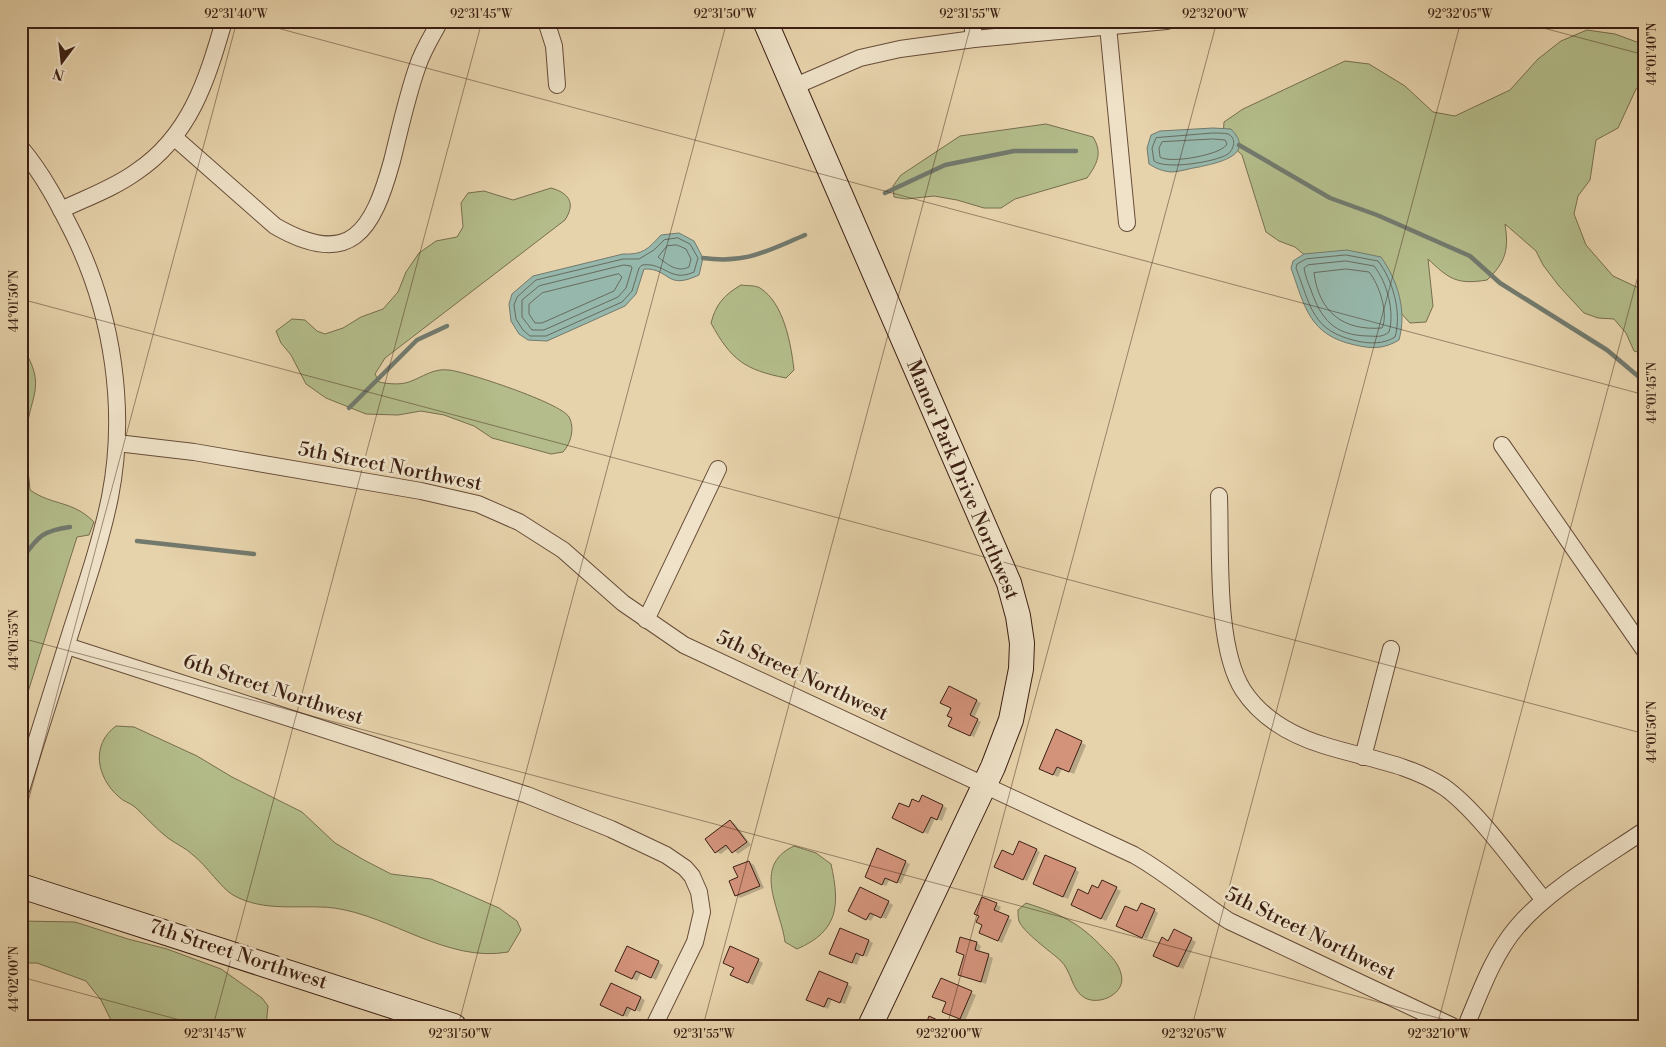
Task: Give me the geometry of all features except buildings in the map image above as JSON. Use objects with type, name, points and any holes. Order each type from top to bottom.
[{"type":"street","points":[[61,210],[135,173],[157,157],[175,138],[196,104],[213,60],[224,21]]},
{"type":"street","points":[[175,138],[275,226],[309,242],[324,244],[340,243],[353,237],[366,226],[375,213],[382,196],[418,66],[440,21]]},
{"type":"street","points":[[546,21],[554,46],[557,85]]},
{"type":"street","name":"Manor Park Drive Northwest","points":[[766,21],[1011,591],[1022,643],[1021,669],[1009,729],[985,784],[870,1026]]},
{"type":"street","points":[[972,21],[974,39]]},
{"type":"street","points":[[793,87],[867,56],[900,48],[974,39],[1167,21]]},
{"type":"street","points":[[1108,26],[1127,224]]},
{"type":"street","points":[[21,148],[31,160],[61,210],[79,245],[100,301],[115,382],[117,443],[110,496],[104,521],[21,790]]},
{"type":"street","name":"5th Street Northwest","points":[[117,443],[194,452],[421,491],[478,504],[519,522],[563,550],[623,603],[684,645],[1134,855],[1160,870],[1210,908],[1261,937],[1452,1026]]},
{"type":"street","points":[[1502,445],[1645,651]]},
{"type":"street","points":[[646,620],[718,469]]},
{"type":"street","points":[[1219,496],[1226,637],[1234,671],[1243,690],[1272,722],[1294,735],[1400,767],[1423,776],[1460,800],[1544,900]]},
{"type":"street","name":"6th Street Northwest","points":[[66,646],[467,774],[527,795],[612,830],[666,855],[692,876],[701,900],[700,926],[695,942],[654,1026]]},
{"type":"street","points":[[1363,757],[1391,649]]},
{"type":"street","points":[[1466,1026],[1499,954],[1516,927],[1544,900],[1645,830]]},
{"type":"street","name":"7th Street Northwest","points":[[21,886],[454,1026]]},
{"type":"green space","points":[[1587,30],[1615,34],[1645,45],[1645,84],[1636,89],[1618,128],[1596,140],[1590,180],[1578,196],[1574,214],[1586,245],[1613,276],[1645,291],[1645,354],[1634,351],[1626,333],[1614,319],[1598,318],[1584,313],[1559,286],[1543,265],[1536,251],[1505,224],[1507,241],[1505,255],[1487,280],[1468,282],[1454,279],[1428,259],[1433,306],[1426,322],[1410,323],[1398,310],[1308,258],[1295,247],[1279,241],[1266,232],[1242,155],[1223,137],[1224,122],[1243,109],[1345,61],[1369,64],[1405,86],[1433,112],[1455,116],[1510,90],[1538,59],[1561,41]]},
{"type":"green space","points":[[1046,124],[1093,137],[1098,148],[1098,158],[1087,178],[1015,199],[1001,208],[984,208],[934,196],[906,199],[894,197],[893,186],[901,175],[960,136]]},
{"type":"green space","points":[[551,188],[562,193],[569,200],[570,209],[565,220],[385,358],[375,374],[379,382],[398,384],[409,382],[433,372],[449,370],[493,382],[549,404],[562,411],[571,421],[571,435],[563,452],[551,454],[492,438],[474,426],[444,415],[421,411],[398,415],[366,414],[326,398],[306,384],[291,355],[281,343],[276,331],[292,319],[305,320],[317,331],[325,334],[343,328],[361,317],[383,309],[398,292],[406,272],[419,253],[436,241],[457,237],[463,227],[461,203],[468,193],[484,191],[513,200]]},
{"type":"green space","points":[[741,285],[760,288],[775,303],[781,314],[791,348],[794,370],[786,378],[760,371],[741,361],[725,346],[711,323],[715,310],[722,301],[730,292]]},
{"type":"green space","points":[[21,345],[30,360],[36,383],[27,425],[26,440],[30,490],[47,499],[78,510],[94,522],[89,535],[77,537],[21,714]]},
{"type":"green space","points":[[116,726],[134,727],[197,756],[232,777],[302,812],[335,843],[391,874],[431,879],[499,908],[517,921],[521,930],[508,952],[485,954],[441,945],[356,913],[334,908],[270,906],[245,901],[233,895],[190,853],[171,840],[135,807],[111,789],[102,771],[100,752],[102,742]]},
{"type":"green space","points":[[794,846],[816,853],[831,864],[835,892],[833,915],[829,925],[811,942],[797,949],[785,942],[772,889],[771,876],[774,865],[781,855]]},
{"type":"green space","points":[[1026,903],[1068,920],[1095,940],[1112,957],[1120,970],[1122,981],[1116,992],[1105,999],[1098,1000],[1091,1000],[1080,995],[1064,964],[1022,926],[1018,910]]},
{"type":"green space","points":[[21,921],[75,922],[167,949],[221,969],[262,998],[268,1006],[266,1026],[114,1026],[101,1000],[86,981],[37,963],[21,963]]},
{"type":"water","points":[[1213,128],[1231,129],[1238,138],[1239,146],[1237,152],[1231,157],[1215,163],[1174,172],[1162,170],[1149,164],[1147,148],[1151,135],[1160,131]]},
{"type":"water","points":[[679,233],[694,241],[703,258],[699,275],[680,281],[653,270],[644,269],[636,294],[625,306],[547,341],[528,340],[519,334],[511,321],[509,304],[512,294],[533,276],[623,254],[640,252],[649,247],[661,235]]},
{"type":"water","points":[[1347,250],[1381,257],[1387,266],[1396,286],[1402,318],[1399,340],[1394,343],[1372,348],[1340,340],[1318,327],[1305,307],[1291,268],[1293,261],[1304,254]]},
{"type":"water","points":[[21,562],[26,601],[21,624]]},
{"type":"waterway","points":[[1239,145],[1330,198],[1377,215],[1470,256],[1500,283],[1607,350],[1645,382]]},
{"type":"waterway","points":[[885,193],[945,165],[1014,151],[1076,151]]},
{"type":"waterway","points":[[703,258],[744,258],[767,251],[805,235]]},
{"type":"waterway","points":[[349,408],[417,340],[447,326]]},
{"type":"waterway","points":[[21,560],[41,536],[52,531],[70,527]]},
{"type":"waterway","points":[[137,541],[254,554]]}]
